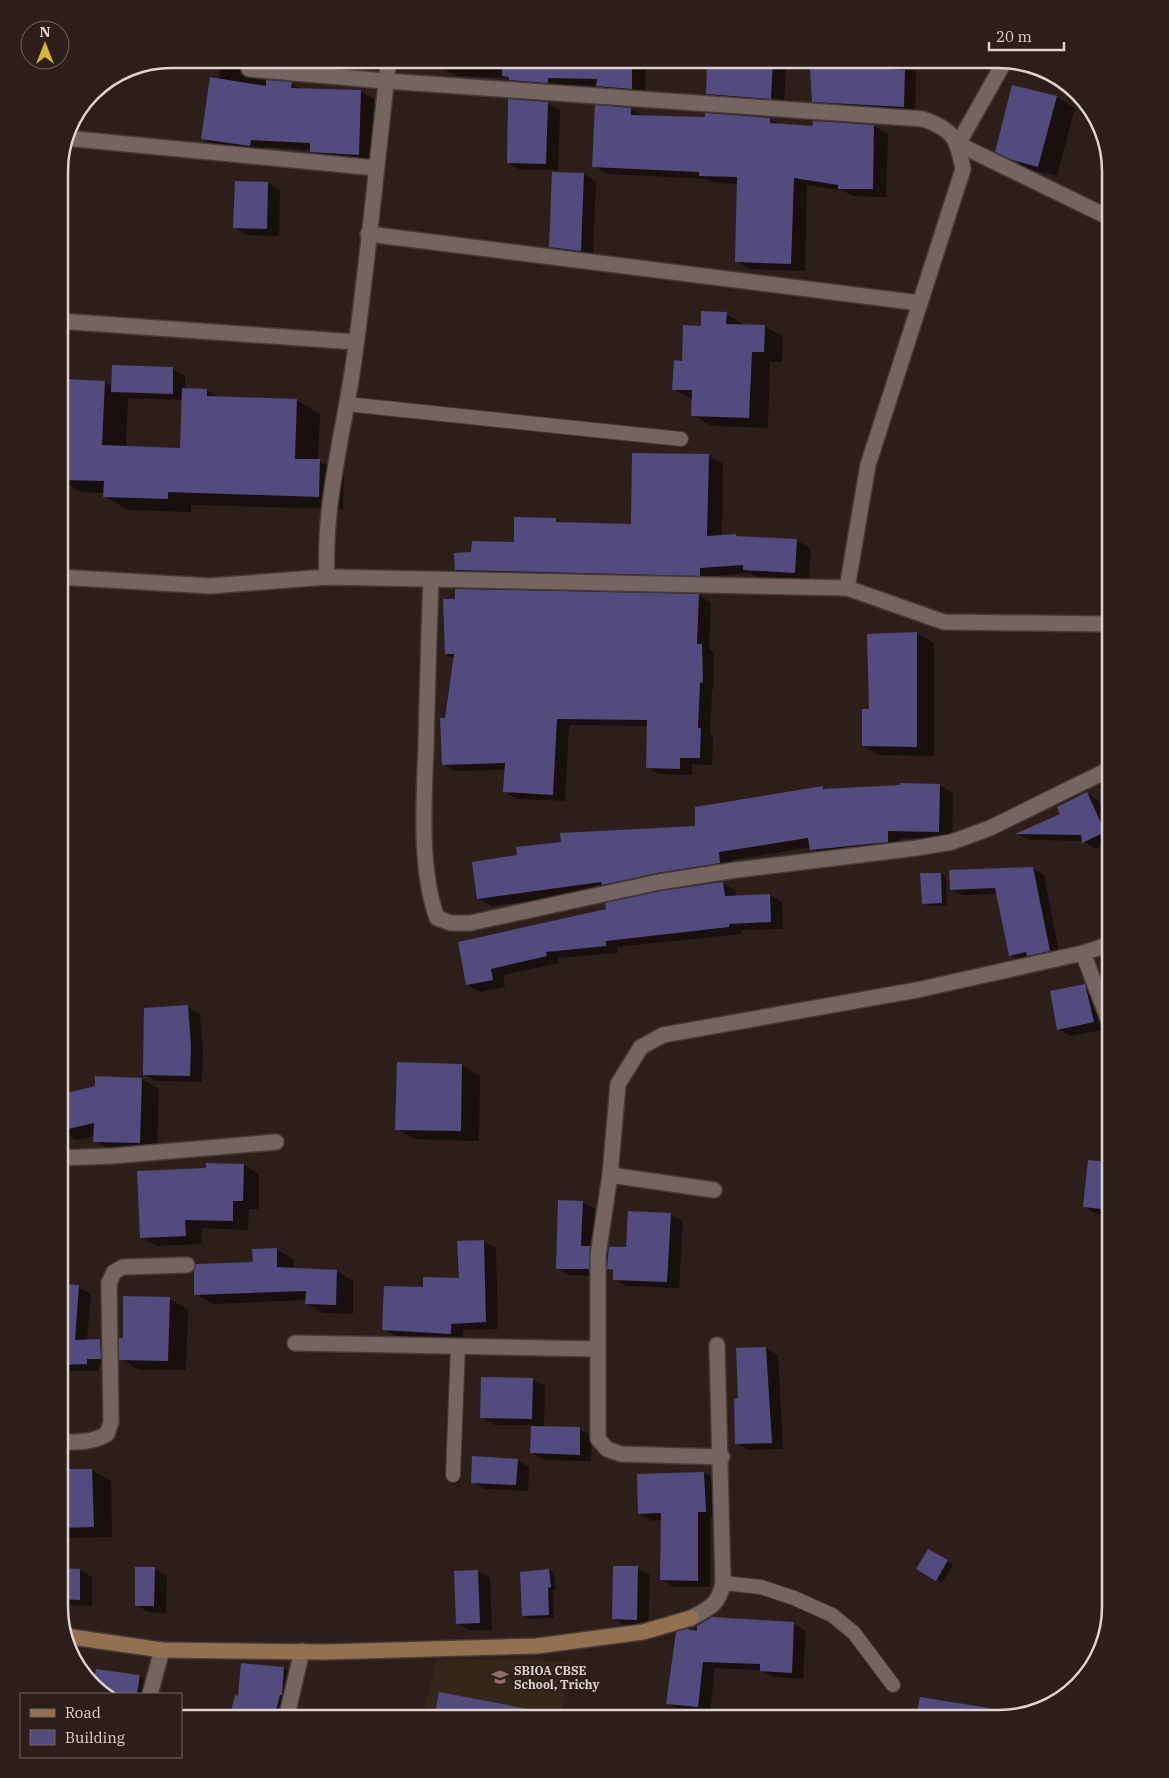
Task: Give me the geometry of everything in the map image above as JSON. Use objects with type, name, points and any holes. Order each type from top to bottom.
[{"type":"street","points":[[327,577],[325,542],[328,508],[356,342],[388,68]]},
{"type":"street","points":[[847,588],[868,465],[963,169],[958,144],[1001,68]]},
{"type":"street","points":[[249,69],[386,81],[923,119],[944,126],[958,144],[1102,214]]},
{"type":"street","points":[[73,139],[376,168]]},
{"type":"street","points":[[368,234],[920,303]]},
{"type":"street","points":[[68,322],[356,342]]},
{"type":"street","points":[[68,578],[210,586],[327,577],[847,588],[944,622],[1102,624]]},
{"type":"street","points":[[431,579],[424,810],[426,857],[432,905],[437,918],[451,923],[470,923],[659,882],[952,842],[990,828],[1102,772]]},
{"type":"street","points":[[722,1458],[621,1454],[607,1449],[598,1439],[598,1255],[610,1175],[618,1084],[642,1047],[663,1035],[918,990],[1083,953],[1102,947]]},
{"type":"street","points":[[1083,953],[1102,1003]]},
{"type":"street","points":[[68,1158],[113,1156],[276,1142]]},
{"type":"street","points":[[610,1175],[714,1190]]},
{"type":"street","points":[[68,1442],[98,1440],[107,1434],[111,1422],[109,1283],[114,1272],[123,1267],[187,1265]]},
{"type":"street","points":[[295,1343],[597,1349]]},
{"type":"street","points":[[72,1637],[162,1650],[302,1651],[536,1646],[643,1632],[691,1618],[708,1610],[720,1598],[723,1583],[722,1458],[718,1345]]},
{"type":"street","points":[[150,1693],[162,1650]]},
{"type":"street","points":[[288,1710],[302,1651]]},
{"type":"lane","points":[[346,404],[681,439]]},
{"type":"lane","points":[[453,1475],[458,1346]]},
{"type":"lane","points":[[723,1583],[761,1586],[832,1614],[854,1633],[893,1685]]},
{"type":"shaded area","name":"SBIOA CBSE School, Trichy","points":[[437,1660],[571,1661],[562,1710],[424,1710]]},
{"type":"building","points":[[502,68],[632,68],[632,89],[596,86],[597,79],[548,78],[548,83],[509,80],[509,77],[502,76]]},
{"type":"building","points":[[707,68],[773,68],[771,99],[706,94]]},
{"type":"building","points":[[810,68],[905,70],[904,107],[812,102]]},
{"type":"building","points":[[210,77],[266,86],[266,80],[292,82],[291,88],[361,90],[359,155],[310,152],[310,143],[251,140],[250,146],[201,139]]},
{"type":"building","points":[[1012,85],[1057,96],[1038,167],[1012,160],[995,152]]},
{"type":"building","points":[[508,99],[548,102],[546,164],[507,163]]},
{"type":"building","points":[[595,105],[631,108],[631,115],[705,117],[705,113],[770,118],[770,123],[813,126],[813,121],[874,125],[873,189],[838,189],[838,185],[794,178],[791,264],[735,262],[737,177],[699,176],[699,172],[592,167]]},
{"type":"building","points":[[552,172],[584,173],[581,251],[549,247]]},
{"type":"building","points":[[235,181],[268,182],[267,229],[233,228]]},
{"type":"building","points":[[701,311],[727,312],[726,324],[765,325],[764,352],[752,352],[749,418],[691,416],[692,390],[672,390],[674,360],[682,361],[683,325],[701,326]]},
{"type":"building","points":[[112,365],[173,367],[173,394],[111,392]]},
{"type":"building","points":[[68,379],[105,381],[102,445],[180,448],[182,388],[207,389],[207,396],[297,399],[295,459],[320,459],[319,497],[168,492],[168,499],[103,497],[104,481],[68,480]]},
{"type":"building","points":[[632,453],[709,454],[707,536],[736,534],[736,536],[797,539],[795,573],[743,570],[743,565],[700,568],[700,576],[455,570],[454,553],[471,552],[472,541],[514,542],[514,517],[556,518],[556,522],[631,524]]},
{"type":"building","points":[[455,589],[699,594],[697,644],[702,644],[703,682],[700,683],[698,728],[701,728],[700,758],[680,758],[680,769],[646,768],[647,720],[557,719],[553,795],[503,792],[505,763],[442,765],[440,718],[445,718],[454,654],[445,654],[443,599],[455,599]]},
{"type":"building","points":[[917,632],[917,747],[862,746],[862,709],[869,709],[867,634]]},
{"type":"building","points":[[900,783],[940,784],[939,832],[888,831],[888,842],[810,850],[808,838],[719,852],[720,863],[657,873],[602,885],[601,882],[477,899],[472,862],[517,855],[516,847],[561,842],[560,833],[695,826],[695,807],[823,786],[823,789],[900,785]]},
{"type":"building","points":[[1087,792],[1102,825],[1102,833],[1082,843],[1081,835],[1015,834],[1060,814],[1057,807]]},
{"type":"building","points":[[1033,867],[1050,951],[1027,956],[1026,952],[1009,956],[995,888],[950,890],[949,870]]},
{"type":"building","points":[[920,873],[941,873],[942,903],[922,904]]},
{"type":"building","points":[[723,882],[725,896],[770,894],[771,922],[729,924],[729,927],[606,941],[606,946],[546,952],[547,956],[491,969],[493,980],[466,985],[458,942],[606,909],[605,903],[661,891]]},
{"type":"building","points":[[1085,984],[1094,1022],[1057,1030],[1050,991]]},
{"type":"building","points":[[188,1005],[191,1045],[190,1076],[143,1075],[144,1008]]},
{"type":"building","points":[[397,1062],[462,1064],[461,1131],[395,1130]]},
{"type":"building","points":[[95,1076],[142,1078],[140,1143],[93,1142],[94,1123],[68,1129],[68,1093],[95,1086]]},
{"type":"building","points":[[1088,1160],[1102,1161],[1102,1209],[1083,1207]]},
{"type":"building","points":[[206,1163],[244,1164],[243,1201],[233,1201],[233,1221],[185,1220],[186,1236],[140,1238],[137,1171],[206,1168]]},
{"type":"building","points":[[558,1200],[583,1201],[581,1246],[590,1246],[589,1269],[556,1269]]},
{"type":"building","points":[[628,1211],[671,1213],[667,1282],[613,1280],[613,1270],[607,1269],[609,1247],[626,1247]]},
{"type":"building","points":[[484,1240],[486,1322],[451,1324],[451,1334],[382,1330],[384,1286],[423,1287],[423,1277],[459,1278],[457,1241]]},
{"type":"building","points":[[277,1248],[277,1267],[337,1270],[336,1305],[305,1304],[306,1291],[194,1295],[194,1271],[196,1264],[253,1262],[252,1249]]},
{"type":"building","points":[[68,1284],[79,1285],[75,1340],[100,1339],[101,1359],[87,1359],[87,1364],[68,1365]]},
{"type":"building","points":[[123,1296],[170,1297],[168,1361],[119,1360],[119,1338],[123,1338]]},
{"type":"building","points":[[766,1347],[772,1443],[735,1444],[734,1399],[738,1398],[736,1348]]},
{"type":"building","points":[[481,1377],[533,1378],[532,1419],[480,1418]]},
{"type":"building","points":[[531,1426],[580,1427],[580,1455],[530,1453]]},
{"type":"building","points":[[472,1456],[518,1459],[516,1485],[471,1483]]},
{"type":"building","points":[[68,1469],[92,1469],[94,1527],[68,1528]]},
{"type":"building","points":[[704,1472],[706,1512],[698,1512],[698,1581],[660,1580],[661,1513],[638,1514],[637,1474]]},
{"type":"building","points":[[928,1549],[948,1560],[936,1581],[916,1569]]},
{"type":"building","points":[[613,1566],[638,1566],[637,1620],[612,1619]]},
{"type":"building","points":[[135,1567],[155,1567],[154,1606],[135,1606]]},
{"type":"building","points":[[68,1568],[80,1569],[80,1600],[68,1599]]},
{"type":"building","points":[[549,1569],[551,1587],[548,1588],[549,1615],[522,1616],[520,1572]]},
{"type":"building","points":[[478,1570],[480,1623],[456,1624],[454,1571]]},
{"type":"building","points":[[712,1617],[794,1622],[792,1673],[760,1671],[760,1664],[703,1662],[698,1707],[666,1704],[676,1632],[686,1629],[697,1631],[697,1626]]},
{"type":"building","points":[[241,1663],[284,1667],[282,1695],[280,1695],[276,1710],[231,1710],[235,1695],[238,1696]]},
{"type":"building","points":[[96,1669],[140,1675],[137,1693],[113,1693],[95,1677]]},
{"type":"building","points":[[439,1692],[528,1709],[528,1710],[436,1710]]},
{"type":"building","points":[[920,1697],[989,1708],[989,1710],[918,1710]]},
{"type":"place","name":"SBIOA CBSE School, Trichy","points":[[500,1677]]}]
